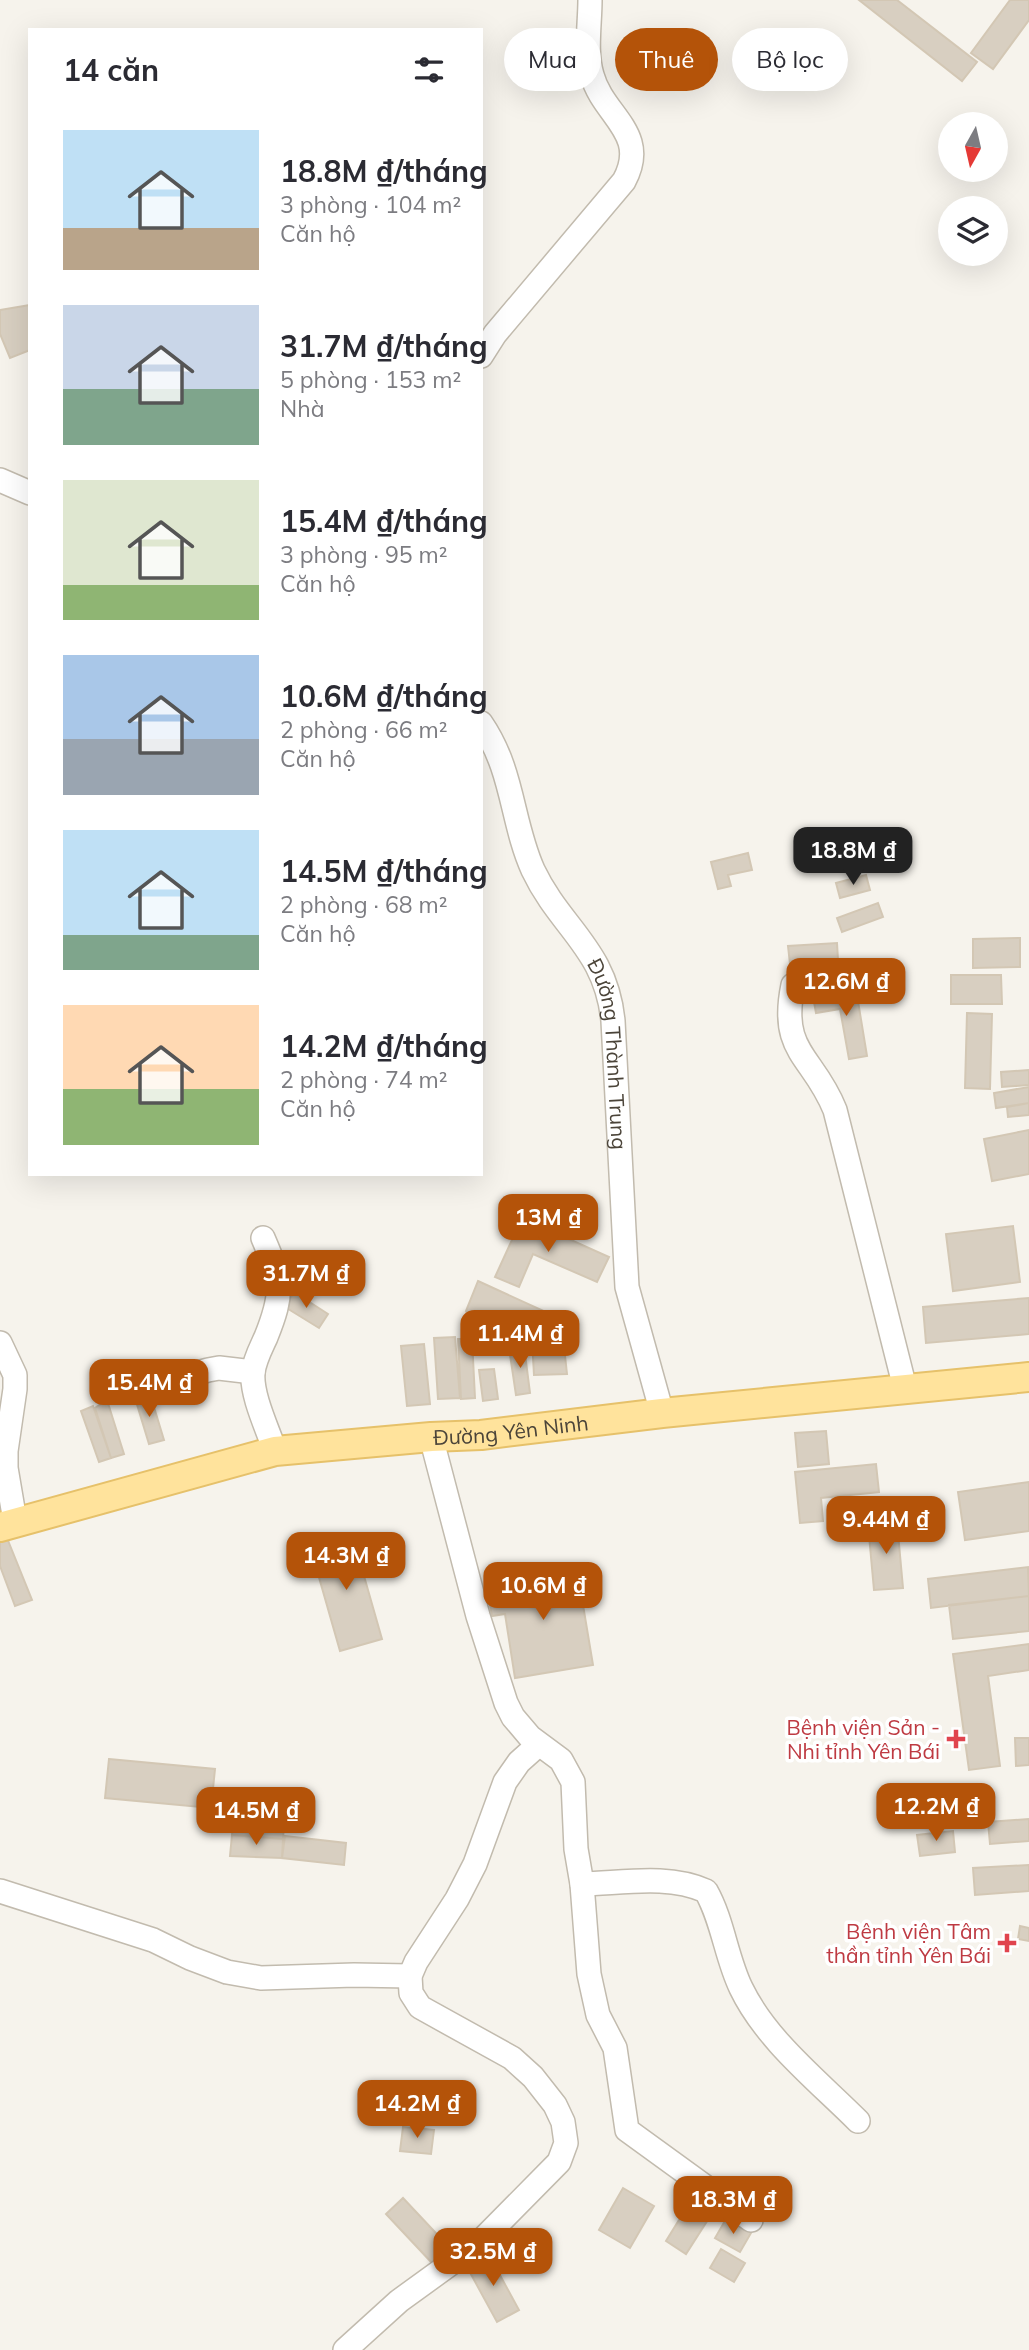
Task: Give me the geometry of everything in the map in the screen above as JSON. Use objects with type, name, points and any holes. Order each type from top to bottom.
[{"type":"main road","name":"Đường Yên Ninh","points":[[8,1524],[275,1451],[481,1435],[662,1413],[1029,1377]]},
{"type":"street","points":[[483,353],[495,334],[624,181],[631,164],[629,136],[598,92],[592,77],[590,0]]},
{"type":"street","points":[[1,481],[28,492]]},
{"type":"street","name":"Đường Thành Trung","points":[[483,727],[503,763],[527,854],[537,878],[594,959],[607,988],[612,1021],[626,1278],[662,1413]]},
{"type":"street","points":[[793,985],[788,1008],[791,1034],[798,1051],[823,1084],[835,1110],[905,1388]]},
{"type":"street","points":[[263,1238],[276,1270],[279,1294],[276,1313],[253,1372],[253,1385],[275,1451]]},
{"type":"street","points":[[0,1343],[15,1375],[16,1390],[6,1451],[8,1524]]},
{"type":"street","points":[[145,1388],[219,1368],[253,1372]]},
{"type":"street","points":[[431,1437],[478,1616],[500,1688],[513,1717],[538,1745],[561,1760],[570,1773],[574,1790],[576,1849],[582,1884],[591,1985],[598,2015],[615,2048],[626,2130],[751,2220]]},
{"type":"street","points":[[345,2350],[398,2301],[479,2243],[559,2162],[566,2143],[563,2122],[555,2105],[533,2077],[512,2058],[420,2007],[411,1993],[410,1976],[416,1962],[457,1899],[475,1864],[505,1782],[519,1762],[538,1745]]},
{"type":"street","points":[[582,1884],[672,1881],[688,1883],[706,1891],[719,1921],[740,1987],[756,2013],[783,2047],[858,2121]]},
{"type":"street","points":[[0,1891],[153,1940],[226,1972],[261,1978],[410,1976]]},
{"type":"building","points":[[859,0],[897,0],[977,62],[962,81]]},
{"type":"building","points":[[1010,0],[1029,0],[1029,20],[993,69],[971,53]]},
{"type":"building","points":[[28,305],[28,351],[10,358],[0,334],[0,310]]},
{"type":"building","points":[[748,853],[752,870],[728,875],[731,886],[718,889],[711,862]]},
{"type":"building","points":[[866,875],[870,890],[840,898],[836,883]]},
{"type":"building","points":[[878,903],[883,917],[842,932],[837,918]]},
{"type":"building","points":[[1020,938],[1020,967],[973,968],[973,939]]},
{"type":"building","points":[[837,943],[838,960],[790,964],[788,946]]},
{"type":"building","points":[[951,975],[1001,975],[1002,1004],[951,1004]]},
{"type":"building","points":[[856,989],[867,1056],[849,1059],[840,1009],[816,1013],[813,996]]},
{"type":"building","points":[[967,1013],[992,1014],[990,1089],[965,1088]]},
{"type":"building","points":[[1029,1070],[1029,1085],[1002,1087],[1001,1072]]},
{"type":"building","points":[[1029,1087],[1029,1103],[996,1108],[994,1093]]},
{"type":"building","points":[[1029,1103],[1029,1115],[1008,1117],[1007,1107]]},
{"type":"building","points":[[1029,1130],[1029,1174],[992,1181],[984,1139]]},
{"type":"building","points":[[522,1218],[609,1257],[597,1282],[533,1254],[519,1287],[495,1277]]},
{"type":"building","points":[[1013,1226],[1020,1282],[953,1291],[946,1234]]},
{"type":"building","points":[[478,1281],[561,1319],[567,1374],[534,1375],[532,1339],[466,1311]]},
{"type":"building","points":[[294,1292],[328,1314],[319,1328],[285,1307]]},
{"type":"building","points":[[1029,1298],[1029,1334],[926,1343],[923,1307]]},
{"type":"building","points":[[455,1337],[460,1398],[438,1399],[434,1338]]},
{"type":"building","points":[[458,1339],[472,1339],[475,1398],[461,1399]]},
{"type":"building","points":[[424,1344],[430,1404],[407,1406],[401,1346]]},
{"type":"building","points":[[524,1346],[530,1393],[516,1395],[509,1348]]},
{"type":"building","points":[[494,1369],[498,1399],[483,1401],[479,1370]]},
{"type":"building","points":[[150,1394],[164,1440],[149,1444],[135,1398]]},
{"type":"building","points":[[107,1400],[124,1454],[111,1458],[95,1408]]},
{"type":"building","points":[[93,1406],[111,1458],[99,1462],[81,1411]]},
{"type":"building","points":[[826,1431],[829,1464],[798,1467],[795,1433]]},
{"type":"building","points":[[876,1464],[879,1492],[821,1498],[823,1521],[800,1523],[795,1472]]},
{"type":"building","points":[[1029,1482],[1029,1531],[965,1540],[958,1492]]},
{"type":"building","points":[[897,1522],[903,1588],[874,1590],[868,1524]]},
{"type":"building","points":[[352,1534],[382,1639],[340,1651],[310,1546]]},
{"type":"building","points":[[7,1538],[32,1600],[15,1606],[0,1566],[0,1541]]},
{"type":"building","points":[[1028,1567],[1029,1596],[931,1608],[928,1579]]},
{"type":"building","points":[[577,1569],[593,1665],[515,1678],[505,1614],[492,1616],[486,1584]]},
{"type":"building","points":[[1029,1596],[1029,1631],[953,1639],[949,1605]]},
{"type":"building","points":[[1029,1644],[1029,1670],[988,1676],[1000,1766],[969,1770],[953,1654]]},
{"type":"building","points":[[1015,1738],[1029,1738],[1029,1765],[1016,1766]]},
{"type":"building","points":[[109,1759],[215,1769],[211,1808],[105,1798]]},
{"type":"building","points":[[235,1796],[286,1800],[283,1839],[232,1835]]},
{"type":"building","points":[[1029,1819],[1029,1841],[990,1844],[988,1822]]},
{"type":"building","points":[[953,1831],[955,1852],[920,1856],[917,1835]]},
{"type":"building","points":[[232,1835],[283,1839],[282,1858],[230,1856]]},
{"type":"building","points":[[285,1836],[346,1843],[344,1865],[282,1858]]},
{"type":"building","points":[[1029,1865],[1029,1891],[975,1895],[973,1868]]},
{"type":"building","points":[[1020,1926],[1029,1928],[1029,1941],[1018,1939]]},
{"type":"building","points":[[403,2127],[434,2130],[431,2154],[400,2151]]},
{"type":"building","points":[[623,2188],[654,2206],[630,2248],[599,2230]]},
{"type":"building","points":[[697,2191],[718,2204],[686,2254],[666,2241]]},
{"type":"building","points":[[403,2198],[449,2247],[432,2263],[386,2214]]},
{"type":"building","points":[[726,2219],[751,2233],[740,2252],[715,2238]]},
{"type":"building","points":[[721,2249],[745,2263],[734,2282],[710,2268]]},
{"type":"building","points":[[489,2255],[519,2310],[497,2322],[467,2267]]},
{"type":"place","name":"Bệnh viện Sản - Nhi tỉnh Yên Bái","points":[[956,1739]]},
{"type":"place","name":"Bệnh viện Tâm thần tỉnh Yên Bái","points":[[1007,1943]]}]
